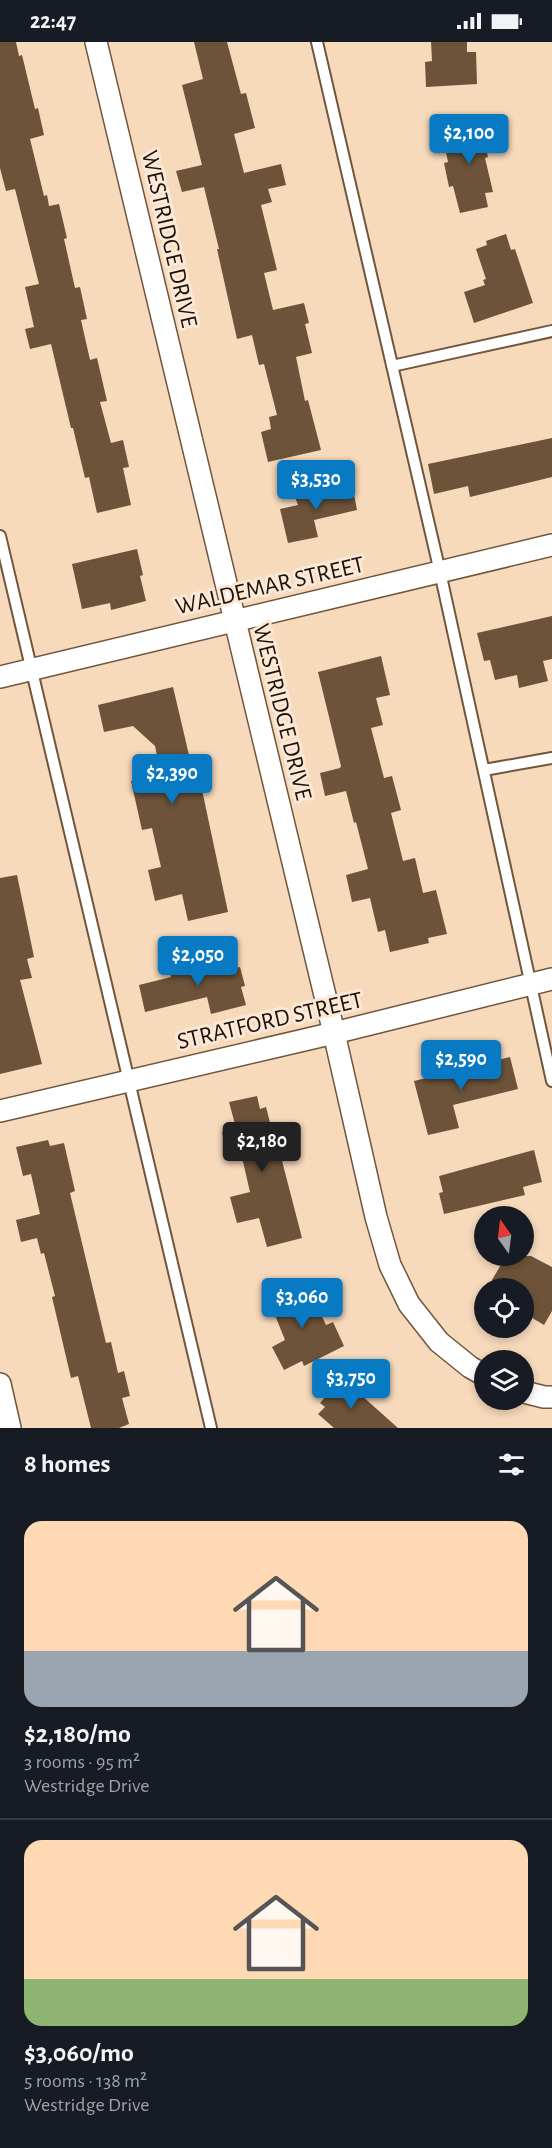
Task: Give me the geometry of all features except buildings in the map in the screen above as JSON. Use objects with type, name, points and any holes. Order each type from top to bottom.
[{"type":"street","name":"WESTRIDGE DRIVE","points":[[96,42],[376,1217],[390,1265],[409,1304],[439,1342],[474,1369]]},
{"type":"street","name":"WALDEMAR STREET","points":[[0,677],[552,545]]},
{"type":"street","name":"STRATFORD STREET","points":[[0,1112],[334,1033],[552,978]]},
{"type":"street","points":[[0,1384],[10,1428]]},
{"type":"street","points":[[534,1394],[552,1397]]},
{"type":"lane","points":[[317,42],[440,572],[552,1081]]},
{"type":"lane","points":[[392,366],[552,331]]},
{"type":"lane","points":[[0,536],[211,1428]]},
{"type":"lane","points":[[484,770],[552,758]]}]
